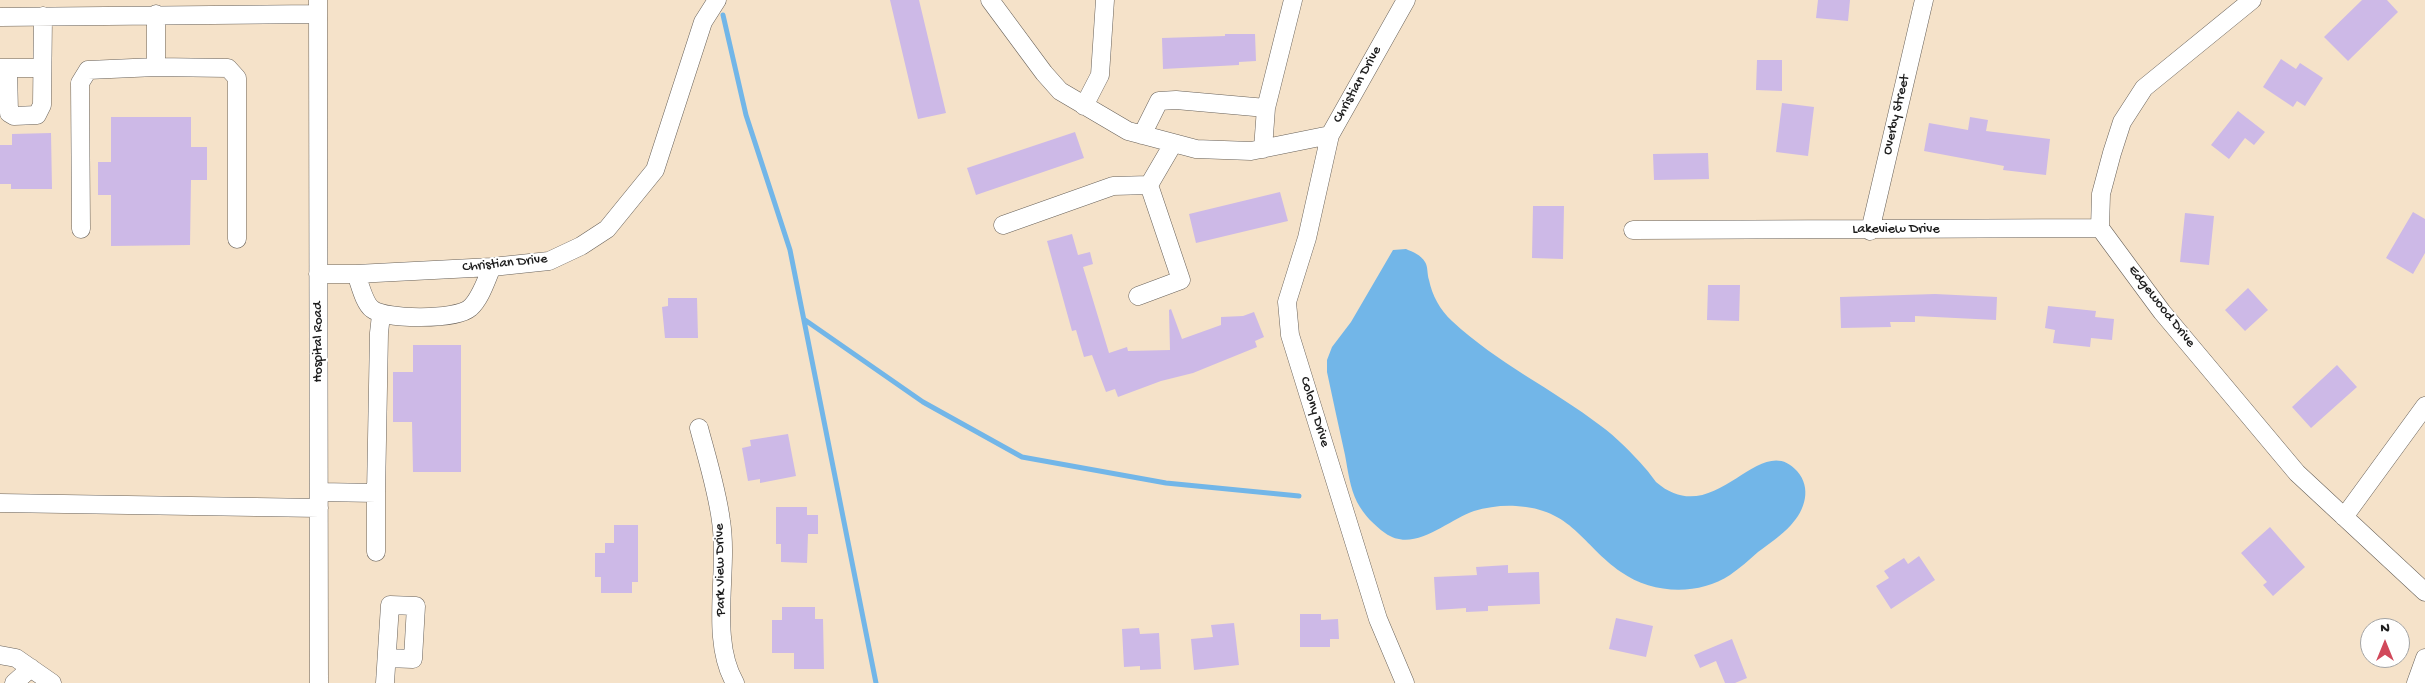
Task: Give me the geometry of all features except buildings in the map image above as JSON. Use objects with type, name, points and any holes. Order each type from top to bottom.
[{"type":"street","name":"Christian Drive","points":[[318,274],[356,274],[492,267],[549,260],[581,246],[607,229],[640,191],[655,170],[703,22],[717,0]]},
{"type":"street","name":"Christian Drive","points":[[990,0],[1044,73],[1060,91],[1084,106],[1128,131],[1173,144],[1196,149],[1251,151],[1330,135],[1406,0]]},
{"type":"street","points":[[1084,106],[1100,75],[1105,0]]},
{"type":"street","points":[[1263,149],[1266,108],[1292,0]]},
{"type":"street","name":"Overby Street","points":[[1870,231],[1924,0]]},
{"type":"street","points":[[2100,228],[2101,194],[2122,122],[2144,88],[2252,0]]},
{"type":"street","points":[[0,17],[156,14],[237,7],[318,7]]},
{"type":"street","name":"Hospital Road","points":[[318,7],[319,683]]},
{"type":"street","points":[[156,14],[156,68]]},
{"type":"street","points":[[42,68],[4,68],[8,110],[14,116],[36,116],[41,109],[42,68],[43,16]]},
{"type":"street","points":[[81,229],[80,83],[88,70],[228,68],[237,78],[236,239]]},
{"type":"street","points":[[1142,135],[1159,101],[1176,100],[1266,108]]},
{"type":"street","name":"Colony Drive","points":[[1330,135],[1307,238],[1287,302],[1290,336],[1378,619],[1405,683]]},
{"type":"street","points":[[1138,296],[1181,280],[1149,185],[1173,144]]},
{"type":"street","points":[[1003,225],[1113,186],[1149,185]]},
{"type":"street","name":"Lakeview Drive","points":[[1633,230],[1870,231],[2100,228]]},
{"type":"street","name":"Edgewood Drive","points":[[2100,228],[2162,312],[2290,465],[2425,592]]},
{"type":"street","points":[[356,274],[370,308],[382,315],[448,316],[469,308],[481,292],[492,267]]},
{"type":"street","points":[[376,552],[379,334],[382,315]]},
{"type":"street","points":[[2344,517],[2425,406]]},
{"type":"street","name":"Park View Drive","points":[[699,428],[722,522],[722,628],[728,670],[735,683]]},
{"type":"street","points":[[0,503],[320,500],[376,493]]},
{"type":"street","points":[[0,655],[16,658],[52,683]]},
{"type":"street","points":[[386,683],[387,658]]},
{"type":"street","points":[[2416,683],[2425,658]]},
{"type":"street","points":[[14,683],[31,668]]},
{"type":"water","points":[[1406,249],[1419,256],[1425,262],[1434,297],[1452,321],[1506,363],[1607,430],[1635,457],[1656,482],[1677,494],[1698,496],[1717,490],[1751,469],[1767,462],[1782,461],[1797,471],[1804,484],[1805,499],[1796,519],[1780,536],[1730,575],[1704,586],[1675,590],[1647,585],[1633,579],[1608,562],[1564,521],[1535,509],[1506,506],[1474,511],[1419,538],[1407,540],[1385,533],[1363,511],[1353,491],[1327,372],[1327,360],[1332,347],[1351,322],[1393,250]]},
{"type":"waterway","points":[[723,15],[746,115],[790,250],[876,683]]},
{"type":"waterway","points":[[805,320],[923,402],[1022,457],[1166,483],[1299,496]]}]
